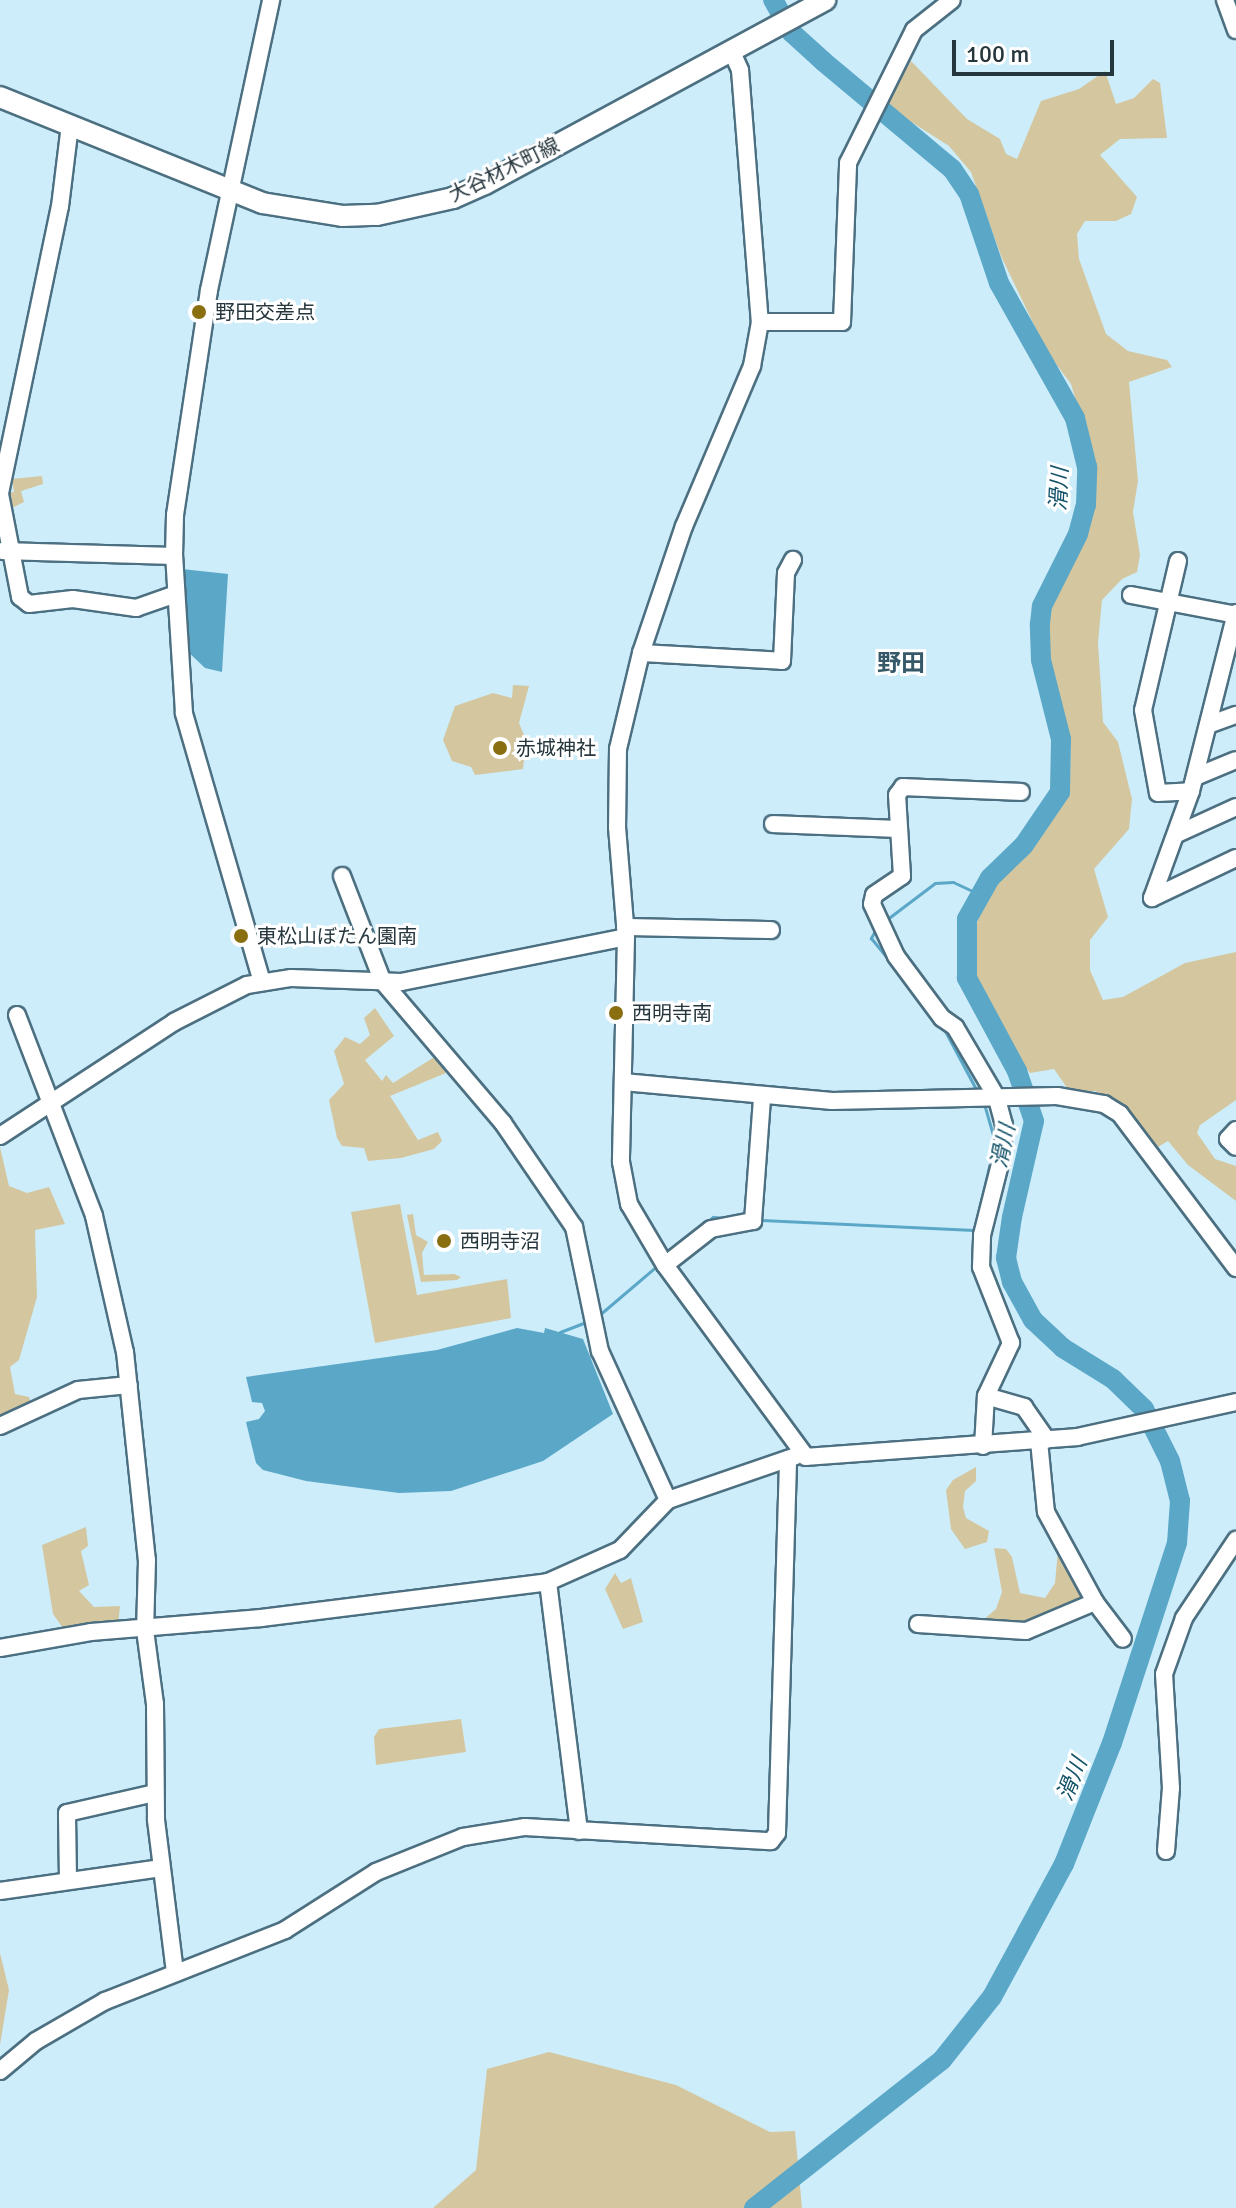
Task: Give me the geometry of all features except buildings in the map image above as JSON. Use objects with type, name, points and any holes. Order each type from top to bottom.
[{"type":"main road","name":"大谷材木町線","points":[[0,97],[262,203],[342,216],[418,207],[485,184],[825,0]]},
{"type":"street","points":[[262,982],[184,713],[174,556],[177,502],[229,189],[271,0]]},
{"type":"street","points":[[760,322],[842,322],[848,163],[914,30],[952,0]]},
{"type":"street","points":[[1225,0],[1236,30]]},
{"type":"street","points":[[0,2071],[36,2041],[105,2001],[283,1931],[376,1872],[427,1847],[485,1831],[579,1831],[771,1841],[777,1833],[795,1456],[634,1217],[625,1187],[625,932],[615,782],[624,715],[641,653],[684,526],[752,366],[760,322],[740,70],[732,52]]},
{"type":"street","points":[[70,125],[63,191],[0,494],[5,550],[20,597],[29,604],[73,599],[136,608],[176,594]]},
{"type":"street","points":[[5,550],[174,556]]},
{"type":"street","points":[[641,653],[782,661],[786,573],[793,560]]},
{"type":"street","points":[[1178,561],[1143,710],[1158,793],[1193,784],[1236,760]]},
{"type":"street","points":[[1131,595],[1234,613],[1228,671],[1208,725],[1177,834],[1152,898],[1236,858]]},
{"type":"street","points":[[1208,725],[1236,715]]},
{"type":"street","points":[[983,1446],[986,1396],[1011,1343],[981,1267],[982,1235],[1002,1156],[1004,1125],[1000,1098],[955,1027],[942,1018],[877,924],[874,895],[902,876],[897,795],[903,787],[1021,792]]},
{"type":"street","points":[[1177,834],[1236,807]]},
{"type":"street","points":[[773,824],[897,829]]},
{"type":"street","points":[[342,876],[383,982],[503,1123],[574,1227],[600,1351],[668,1500]]},
{"type":"street","points":[[0,1136],[174,1022],[262,982],[315,978],[383,982],[625,932],[771,930]]},
{"type":"street","points":[[17,1015],[94,1216],[129,1385],[147,1560],[145,1630],[155,1704],[155,1793],[175,1973]]},
{"type":"street","points":[[623,1082],[762,1097],[862,1101],[1057,1096],[1104,1104],[1120,1114],[1236,1268]]},
{"type":"street","points":[[665,1265],[711,1229],[753,1221],[762,1097]]},
{"type":"street","points":[[1236,1130],[1228,1139],[1236,1147]]},
{"type":"street","points":[[0,1426],[78,1390],[129,1385]]},
{"type":"street","points":[[986,1396],[1024,1407],[1043,1441],[1046,1512],[1095,1602],[1123,1639]]},
{"type":"street","points":[[0,1648],[91,1632],[145,1630],[548,1582],[620,1550],[668,1500],[795,1456],[820,1459],[1043,1441],[1128,1427],[1236,1402]]},
{"type":"street","points":[[1166,1851],[1171,1788],[1164,1674],[1184,1618],[1236,1540]]},
{"type":"street","points":[[548,1582],[579,1831]]},
{"type":"street","points":[[918,1624],[1026,1631],[1095,1602]]},
{"type":"street","points":[[68,1879],[67,1813],[155,1793]]},
{"type":"street","points":[[0,1891],[161,1868]]},
{"type":"shaded area","points":[[911,61],[967,119],[1000,139],[1006,154],[1017,159],[1041,101],[1079,89],[1105,71],[1116,104],[1134,98],[1153,79],[1160,83],[1167,138],[1120,139],[1100,155],[1137,197],[1131,214],[1116,221],[1085,221],[1077,234],[1079,259],[1106,334],[1128,351],[1167,360],[1172,367],[1129,382],[1138,481],[1133,512],[1140,555],[1137,572],[1122,579],[1102,600],[1098,643],[1103,722],[1118,742],[1132,799],[1129,829],[1094,869],[1108,917],[1090,940],[1090,970],[1103,1000],[1123,997],[1185,963],[1236,952],[1236,1100],[1200,1125],[1197,1133],[1215,1159],[1236,1166],[1236,1201],[1188,1165],[1168,1141],[1158,1147],[1114,1099],[1095,1091],[1070,1092],[1054,1069],[1030,1073],[1005,1041],[975,976],[977,923],[988,892],[1042,832],[1070,780],[1071,741],[1047,646],[1046,612],[1093,516],[1091,451],[1071,384],[1047,352],[1001,256],[971,172],[949,146],[885,105]]},
{"type":"shaded area","points":[[42,476],[43,484],[21,491],[24,502],[8,510],[5,493],[14,492],[12,479]]},
{"type":"shaded area","points":[[513,685],[529,686],[519,723],[526,740],[523,769],[475,775],[471,767],[452,761],[443,740],[455,706],[493,693],[512,698]]},
{"type":"shaded area","points":[[375,1008],[394,1036],[365,1060],[382,1081],[386,1075],[393,1083],[436,1056],[446,1073],[390,1096],[418,1140],[438,1132],[442,1141],[434,1149],[401,1158],[368,1161],[364,1148],[342,1146],[337,1138],[329,1100],[344,1084],[334,1051],[345,1037],[360,1044],[370,1035],[364,1018]]},
{"type":"shaded area","points":[[0,1147],[9,1186],[27,1193],[49,1187],[65,1224],[35,1230],[37,1297],[19,1360],[10,1367],[15,1394],[29,1397],[32,1408],[0,1420]]},
{"type":"shaded area","points":[[400,1204],[417,1295],[507,1279],[511,1318],[375,1343],[351,1212]]},
{"type":"shaded area","points":[[413,1214],[416,1235],[428,1242],[422,1253],[424,1275],[454,1274],[461,1277],[457,1280],[421,1282],[407,1215]]},
{"type":"shaded area","points":[[976,1467],[976,1481],[965,1491],[963,1507],[966,1518],[989,1531],[987,1542],[965,1549],[951,1529],[946,1490],[953,1480]]},
{"type":"shaded area","points":[[86,1527],[88,1546],[81,1551],[89,1585],[79,1591],[94,1607],[120,1606],[118,1626],[63,1628],[53,1614],[42,1545]]},
{"type":"shaded area","points":[[994,1548],[1006,1549],[1012,1557],[1020,1593],[1045,1598],[1055,1583],[1058,1550],[1085,1595],[1080,1604],[1033,1625],[981,1622],[996,1609],[1002,1592]]},
{"type":"shaded area","points":[[615,1573],[621,1583],[631,1578],[643,1622],[623,1629],[605,1589]]},
{"type":"shaded area","points":[[461,1719],[466,1752],[376,1765],[374,1737],[379,1729]]},
{"type":"shaded area","points":[[0,1953],[9,1990],[0,2045]]},
{"type":"shaded area","points":[[549,2052],[676,2085],[770,2132],[795,2131],[802,2208],[433,2208],[476,2170],[487,2069]]},
{"type":"water","points":[[182,569],[228,574],[222,672],[205,668],[184,648]]},
{"type":"water","points":[[517,1328],[544,1333],[545,1328],[583,1339],[613,1414],[543,1461],[451,1491],[399,1493],[306,1481],[263,1470],[256,1463],[246,1422],[259,1419],[265,1411],[262,1403],[252,1402],[246,1377],[437,1350]]},
{"type":"waterway","name":"滑川","points":[[754,2208],[942,2060],[992,1997],[1064,1864],[1112,1743],[1177,1543],[1180,1501],[1170,1461],[1144,1409],[1113,1379],[1063,1348],[1033,1320],[1012,1282],[1006,1258],[1034,1121],[1017,1071],[967,978],[967,919],[990,878],[1024,845],[1060,792],[1061,739],[1041,660],[1040,624],[1042,606],[1078,534],[1086,505],[1087,467],[1075,418],[999,283],[969,194],[952,169],[791,32],[773,0]]},
{"type":"waterway","points":[[886,920],[935,883],[953,882],[979,894]]},
{"type":"waterway","points":[[877,927],[871,938],[892,964]]},
{"type":"waterway","points":[[944,1029],[978,1093]]},
{"type":"waterway","points":[[761,1220],[974,1230],[995,1142],[984,1104]]},
{"type":"waterway","points":[[701,1227],[713,1217],[729,1218]]},
{"type":"waterway","points":[[598,1316],[659,1264]]},
{"type":"waterway","points":[[560,1332],[588,1321]]},
{"type":"place","name":"野田交差点","points":[[199,312]]},
{"type":"place","name":"赤城神社","points":[[500,748]]},
{"type":"place","name":"東松山ぼたん園南","points":[[241,936]]},
{"type":"place","name":"西明寺南","points":[[616,1013]]},
{"type":"place","name":"西明寺沼","points":[[444,1241]]},
{"type":"district","name":"野田","points":[[901,664]]}]
